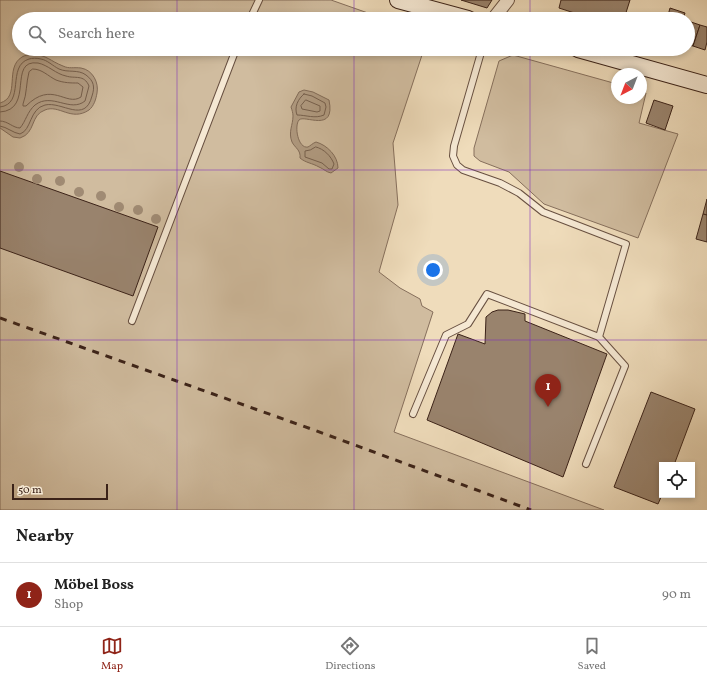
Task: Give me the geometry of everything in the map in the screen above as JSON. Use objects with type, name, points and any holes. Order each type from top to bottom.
[{"type":"main road","points":[[398,0],[442,12]]},
{"type":"main road","points":[[603,56],[707,85]]},
{"type":"street","points":[[499,12],[508,0]]},
{"type":"lane","points":[[253,12],[259,0]]},
{"type":"lane","points":[[132,321],[233,56]]},
{"type":"lane","points":[[480,56],[454,146],[454,156],[457,164],[463,170],[500,183],[520,193],[543,212],[626,244],[599,337]]},
{"type":"lane","points":[[413,414],[446,335],[468,324],[487,294],[599,337],[625,366],[586,464]]},
{"type":"shaded area","points":[[0,0],[331,0],[365,12],[12,12],[12,56],[422,56],[393,143],[398,205],[379,272],[400,288],[420,299],[422,306],[433,312],[394,432],[604,510],[0,510]]},
{"type":"shaded area","points":[[511,56],[517,56],[611,82],[611,104],[643,104],[639,123],[678,134],[638,238],[544,204],[509,172],[480,161],[474,156],[474,148],[499,61]]},
{"type":"water","points":[[23,56],[41,56],[65,67],[81,68],[89,71],[97,85],[97,95],[92,106],[89,110],[83,113],[76,114],[55,109],[45,110],[40,112],[29,132],[25,136],[20,138],[13,137],[0,128],[0,103],[6,100],[10,95],[14,68]]},
{"type":"water","points":[[304,90],[313,92],[329,100],[330,110],[328,117],[324,120],[299,120],[297,132],[299,141],[305,147],[308,147],[316,142],[320,143],[328,148],[334,155],[338,168],[331,173],[300,158],[299,151],[292,142],[291,132],[293,113],[291,107],[299,92]]},
{"type":"building","points":[[461,0],[492,0],[487,8]]},
{"type":"building","points":[[561,0],[630,0],[626,12],[571,12],[559,8]]},
{"type":"building","points":[[670,8],[682,12],[669,12]]},
{"type":"building","points":[[695,23],[700,25],[695,40]]},
{"type":"building","points":[[700,25],[707,27],[707,42],[705,50],[695,47],[695,40]]},
{"type":"building","points":[[654,100],[673,106],[665,130],[646,123]]},
{"type":"building","points":[[0,171],[158,227],[133,296],[0,248]]},
{"type":"building","points":[[707,199],[707,215],[703,214]]},
{"type":"building","points":[[703,214],[707,215],[707,242],[696,239]]},
{"type":"building","points":[[498,310],[508,310],[525,314],[525,321],[607,354],[563,477],[427,420],[458,334],[485,344],[486,317],[492,312]]},
{"type":"building","points":[[651,392],[695,409],[675,462],[659,462],[659,498],[661,498],[658,504],[614,487]]},
{"type":"railway","points":[[0,318],[314,430],[531,510]]},
{"type":"place","name":"Möbel Boss","points":[[548,407]]}]
